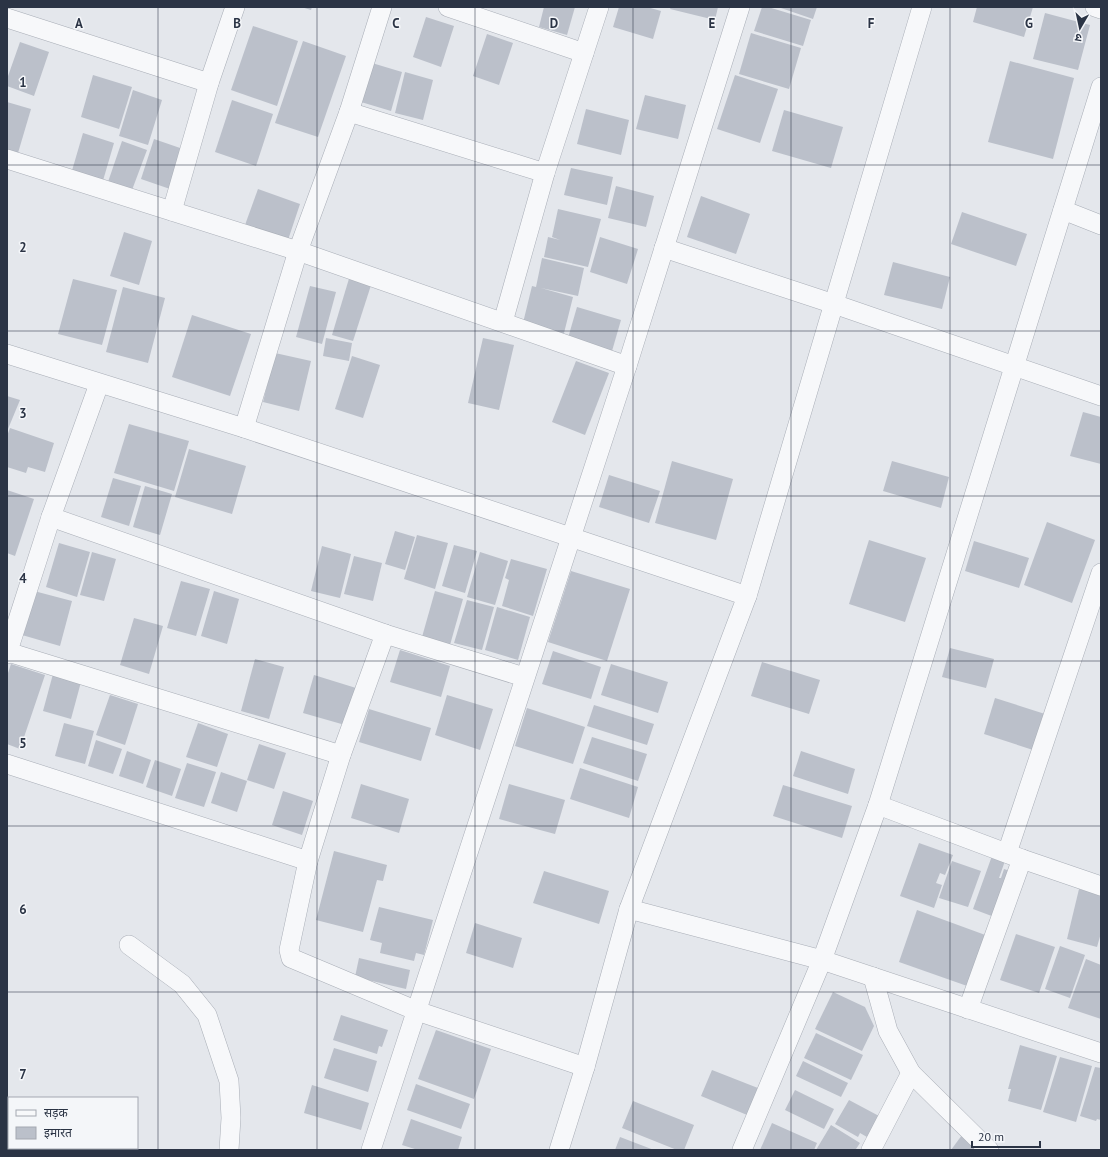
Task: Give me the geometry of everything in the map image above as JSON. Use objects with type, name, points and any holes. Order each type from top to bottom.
[{"type":"street","points":[[172,212],[209,83],[235,7]]},
{"type":"street","points":[[244,428],[298,251],[349,112],[382,7]]},
{"type":"street","points":[[448,7],[584,52]]},
{"type":"street","points":[[503,322],[545,173],[599,7]]},
{"type":"street","points":[[371,1150],[524,677],[572,536],[627,366],[740,7]]},
{"type":"street","points":[[559,1150],[585,1066],[629,909],[747,596],[922,7]]},
{"type":"street","points":[[1095,7],[1101,9]]},
{"type":"street","points":[[18,16],[209,83]]},
{"type":"street","points":[[742,1150],[822,960],[878,805],[1101,87]]},
{"type":"street","points":[[349,112],[545,173]]},
{"type":"street","points":[[7,159],[298,251],[627,366]]},
{"type":"street","points":[[1063,210],[1101,225]]},
{"type":"street","points":[[664,248],[834,304],[1101,396]]},
{"type":"street","points":[[7,354],[99,384],[244,428],[572,536],[747,596]]},
{"type":"street","points":[[99,384],[51,517],[8,653],[342,755]]},
{"type":"street","points":[[51,517],[385,634],[524,677]]},
{"type":"street","points":[[968,1009],[1101,575]]},
{"type":"street","points":[[385,634],[342,755],[308,861],[289,950],[291,958],[417,1011],[585,1066]]},
{"type":"street","points":[[7,764],[308,861]]},
{"type":"street","points":[[878,805],[1014,856],[1101,886]]},
{"type":"street","points":[[629,909],[822,960],[1101,1053]]},
{"type":"street","points":[[129,945],[182,984],[207,1015],[229,1081],[231,1118],[229,1150]]},
{"type":"street","points":[[873,977],[888,1031],[911,1073],[989,1150]]},
{"type":"street","points":[[871,1150],[911,1073]]},
{"type":"building","points":[[301,7],[312,7],[311,10]]},
{"type":"building","points":[[544,7],[575,7],[567,35],[539,27]]},
{"type":"building","points":[[619,7],[647,7],[661,11],[653,39],[613,27]]},
{"type":"building","points":[[671,7],[718,7],[715,20],[670,9]]},
{"type":"building","points":[[762,7],[768,7],[811,20],[803,46],[754,31]]},
{"type":"building","points":[[778,7],[817,7],[813,19]]},
{"type":"building","points":[[977,7],[1033,7],[1024,37],[973,22]]},
{"type":"building","points":[[1045,13],[1090,25],[1078,70],[1033,59]]},
{"type":"building","points":[[426,17],[454,26],[441,67],[413,57]]},
{"type":"building","points":[[253,26],[298,41],[277,106],[231,90]]},
{"type":"building","points":[[751,33],[801,48],[789,89],[739,74]]},
{"type":"building","points":[[487,34],[513,43],[499,85],[473,76]]},
{"type":"building","points":[[303,41],[346,56],[318,137],[275,123]]},
{"type":"building","points":[[20,42],[49,52],[34,96],[7,86],[7,79]]},
{"type":"building","points":[[1010,61],[1074,78],[1053,159],[988,142]]},
{"type":"building","points":[[372,63],[402,72],[391,111],[361,102]]},
{"type":"building","points":[[405,72],[433,80],[423,120],[395,113]]},
{"type":"building","points":[[93,75],[132,87],[119,129],[81,117]]},
{"type":"building","points":[[735,75],[778,89],[760,143],[717,129]]},
{"type":"building","points":[[133,90],[162,100],[148,145],[119,136]]},
{"type":"building","points":[[645,95],[686,105],[678,139],[636,129]]},
{"type":"building","points":[[232,100],[273,114],[256,166],[215,152]]},
{"type":"building","points":[[7,102],[31,109],[18,153],[7,150]]},
{"type":"building","points":[[586,109],[629,120],[621,155],[577,144]]},
{"type":"building","points":[[784,110],[843,127],[831,168],[772,151]]},
{"type":"building","points":[[83,133],[114,143],[102,184],[71,174]]},
{"type":"building","points":[[154,139],[183,149],[170,189],[141,179]]},
{"type":"building","points":[[122,141],[147,150],[132,190],[108,182]]},
{"type":"building","points":[[571,168],[613,177],[607,205],[564,195]]},
{"type":"building","points":[[616,186],[654,196],[646,227],[608,218]]},
{"type":"building","points":[[258,189],[300,204],[288,240],[245,225]]},
{"type":"building","points":[[701,196],[750,214],[736,254],[687,237]]},
{"type":"building","points":[[558,209],[601,219],[588,267],[544,257],[548,237],[560,240],[552,237]]},
{"type":"building","points":[[962,212],[1027,234],[1016,266],[951,244]]},
{"type":"building","points":[[124,232],[152,241],[139,285],[110,276]]},
{"type":"building","points":[[600,237],[638,249],[627,284],[590,272]]},
{"type":"building","points":[[542,258],[584,268],[578,296],[541,288],[573,297],[563,337],[522,327],[532,286],[536,287]]},
{"type":"building","points":[[893,262],[950,277],[942,309],[884,295]]},
{"type":"building","points":[[351,272],[373,279],[353,341],[332,335]]},
{"type":"building","points":[[73,279],[117,290],[102,345],[58,334]]},
{"type":"building","points":[[310,286],[336,292],[322,344],[296,337]]},
{"type":"building","points":[[123,287],[165,298],[148,363],[106,352]]},
{"type":"building","points":[[577,307],[621,320],[612,351],[568,338]]},
{"type":"building","points":[[192,315],[251,334],[230,396],[172,377]]},
{"type":"building","points":[[326,338],[352,343],[349,361],[323,356]]},
{"type":"building","points":[[483,338],[514,345],[499,410],[468,403]]},
{"type":"building","points":[[275,353],[311,361],[299,411],[263,402]]},
{"type":"building","points":[[352,356],[380,365],[363,418],[335,409]]},
{"type":"building","points":[[576,361],[609,373],[585,435],[552,422]]},
{"type":"building","points":[[7,396],[20,400],[8,429],[7,429]]},
{"type":"building","points":[[1083,412],[1101,417],[1101,464],[1070,456]]},
{"type":"building","points":[[129,424],[189,441],[174,491],[114,473]]},
{"type":"building","points":[[10,428],[54,443],[45,472],[28,467],[26,473],[7,467],[7,436]]},
{"type":"building","points":[[189,449],[246,466],[232,514],[175,497]]},
{"type":"building","points":[[672,461],[733,479],[716,540],[655,523]]},
{"type":"building","points":[[892,461],[949,477],[941,508],[883,491]]},
{"type":"building","points":[[609,475],[660,491],[649,523],[599,507]]},
{"type":"building","points":[[113,478],[141,486],[129,526],[101,517]]},
{"type":"building","points":[[145,486],[172,494],[160,535],[133,527]]},
{"type":"building","points":[[7,490],[34,499],[15,556],[7,553]]},
{"type":"building","points":[[1047,522],[1095,540],[1072,603],[1024,585]]},
{"type":"building","points":[[395,531],[415,537],[405,570],[385,564]]},
{"type":"building","points":[[417,535],[448,543],[435,589],[404,579]]},
{"type":"building","points":[[869,540],[926,558],[905,622],[849,604]]},
{"type":"building","points":[[974,541],[1029,558],[1019,588],[965,571]]},
{"type":"building","points":[[59,543],[90,552],[77,597],[46,587]]},
{"type":"building","points":[[454,545],[477,551],[465,593],[442,586]]},
{"type":"building","points":[[322,546],[351,554],[340,598],[311,591]]},
{"type":"building","points":[[92,552],[116,559],[104,601],[80,595]]},
{"type":"building","points":[[480,552],[508,561],[495,605],[467,597]]},
{"type":"building","points":[[354,556],[382,563],[373,601],[344,594]]},
{"type":"building","points":[[511,559],[547,569],[533,616],[502,606],[509,580],[505,578]]},
{"type":"building","points":[[571,571],[630,589],[607,661],[548,642]]},
{"type":"building","points":[[181,581],[210,589],[196,636],[167,628]]},
{"type":"building","points":[[34,591],[72,601],[60,646],[22,635]]},
{"type":"building","points":[[214,591],[239,599],[227,644],[201,636]]},
{"type":"building","points":[[435,591],[463,599],[450,645],[422,637]]},
{"type":"building","points":[[467,600],[494,607],[482,650],[454,643]]},
{"type":"building","points":[[497,607],[530,617],[518,660],[485,650]]},
{"type":"building","points":[[134,618],[163,626],[149,674],[120,665]]},
{"type":"building","points":[[950,648],[994,659],[986,688],[942,677]]},
{"type":"building","points":[[400,650],[450,666],[441,697],[390,682]]},
{"type":"building","points":[[553,651],[601,667],[591,699],[542,684]]},
{"type":"building","points":[[255,659],[284,667],[269,719],[241,711]]},
{"type":"building","points":[[762,662],[820,680],[809,714],[751,696]]},
{"type":"building","points":[[11,664],[45,675],[20,749],[7,744],[7,676]]},
{"type":"building","points":[[611,664],[668,682],[658,713],[601,695]]},
{"type":"building","points":[[53,674],[81,682],[71,719],[43,711]]},
{"type":"building","points":[[314,675],[356,688],[345,725],[303,713]]},
{"type":"building","points":[[110,695],[138,704],[125,745],[96,735]]},
{"type":"building","points":[[447,695],[493,709],[480,750],[435,735]]},
{"type":"building","points":[[995,698],[1045,714],[1033,750],[984,734]]},
{"type":"building","points":[[594,705],[654,724],[647,745],[587,726]]},
{"type":"building","points":[[527,708],[585,727],[573,764],[515,746]]},
{"type":"building","points":[[369,709],[431,728],[421,761],[359,742]]},
{"type":"building","points":[[64,723],[94,731],[85,764],[55,756]]},
{"type":"building","points":[[198,723],[228,734],[217,767],[186,757]]},
{"type":"building","points":[[592,737],[647,754],[638,781],[583,763]]},
{"type":"building","points":[[96,740],[122,749],[113,774],[88,766]]},
{"type":"building","points":[[259,744],[286,753],[274,789],[247,780]]},
{"type":"building","points":[[127,751],[151,760],[143,784],[119,776]]},
{"type":"building","points":[[801,751],[855,769],[848,794],[793,776]]},
{"type":"building","points":[[155,760],[181,769],[172,796],[146,787]]},
{"type":"building","points":[[187,763],[216,772],[204,807],[175,798]]},
{"type":"building","points":[[580,768],[638,787],[629,818],[570,799]]},
{"type":"building","points":[[221,772],[247,781],[237,812],[211,803]]},
{"type":"building","points":[[361,784],[409,799],[399,833],[351,818]]},
{"type":"building","points":[[509,784],[565,800],[555,834],[499,819]]},
{"type":"building","points":[[783,785],[852,806],[842,838],[773,816]]},
{"type":"building","points":[[283,791],[313,801],[302,835],[272,825]]},
{"type":"building","points":[[919,843],[953,855],[945,875],[940,873],[936,883],[942,885],[934,908],[900,896]]},
{"type":"building","points":[[334,851],[387,865],[383,881],[377,880],[363,932],[316,920]]},
{"type":"building","points":[[993,853],[1006,858],[999,878],[1001,878],[1004,869],[1013,872],[997,918],[973,909]]},
{"type":"building","points":[[952,861],[981,871],[968,907],[939,898]]},
{"type":"building","points":[[544,871],[609,891],[599,924],[533,903]]},
{"type":"building","points":[[1079,889],[1101,895],[1101,933],[1097,947],[1067,939]]},
{"type":"building","points":[[379,907],[433,920],[424,955],[416,953],[414,961],[380,953],[382,943],[370,940]]},
{"type":"building","points":[[917,910],[988,936],[970,987],[899,962]]},
{"type":"building","points":[[475,923],[522,938],[513,968],[466,953]]},
{"type":"building","points":[[1016,934],[1055,947],[1039,993],[1000,980]]},
{"type":"building","points":[[1060,946],[1085,955],[1070,998],[1045,989]]},
{"type":"building","points":[[359,958],[410,970],[406,989],[355,977]]},
{"type":"building","points":[[1086,959],[1101,965],[1101,1019],[1068,1008]]},
{"type":"building","points":[[833,992],[865,1007],[874,1026],[862,1051],[815,1029]]},
{"type":"building","points":[[341,1015],[388,1030],[382,1047],[379,1046],[377,1054],[333,1040]]},
{"type":"building","points":[[436,1030],[491,1049],[474,1099],[418,1079]]},
{"type":"building","points":[[816,1033],[863,1055],[851,1080],[804,1058]]},
{"type":"building","points":[[1020,1045],[1057,1056],[1041,1110],[1008,1101],[1011,1089],[1008,1089]]},
{"type":"building","points":[[334,1048],[377,1061],[368,1092],[324,1078]]},
{"type":"building","points":[[1060,1057],[1092,1066],[1076,1122],[1043,1112]]},
{"type":"building","points":[[803,1061],[848,1083],[841,1097],[796,1076]]},
{"type":"building","points":[[1095,1067],[1101,1068],[1101,1120],[1097,1119],[1096,1121],[1080,1116]]},
{"type":"building","points":[[712,1070],[763,1090],[752,1117],[701,1096]]},
{"type":"building","points":[[416,1084],[470,1104],[461,1129],[407,1110]]},
{"type":"building","points":[[312,1085],[369,1103],[361,1130],[304,1113]]},
{"type":"building","points":[[795,1090],[834,1109],[824,1129],[785,1110]]},
{"type":"building","points":[[849,1100],[879,1116],[867,1137],[860,1133],[858,1137],[835,1124]]},
{"type":"building","points":[[633,1101],[694,1125],[684,1150],[677,1150],[622,1128]]},
{"type":"building","points":[[411,1119],[462,1137],[458,1150],[418,1150],[402,1145]]},
{"type":"building","points":[[772,1123],[817,1143],[814,1150],[760,1150]]},
{"type":"building","points":[[831,1125],[860,1143],[856,1149],[858,1150],[816,1150]]},
{"type":"building","points":[[962,1135],[977,1145],[974,1150],[951,1150]]},
{"type":"building","points":[[620,1137],[654,1150],[615,1150]]}]
